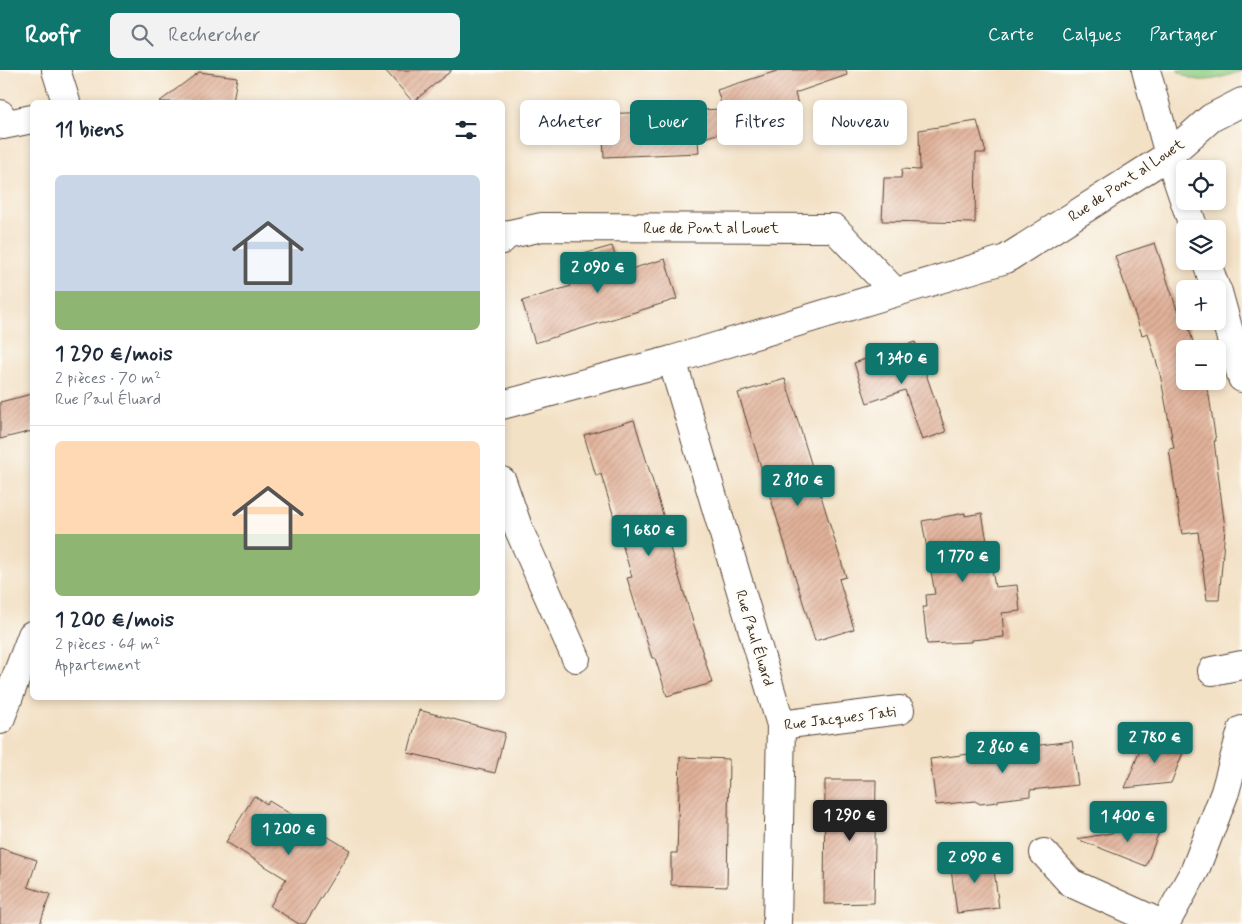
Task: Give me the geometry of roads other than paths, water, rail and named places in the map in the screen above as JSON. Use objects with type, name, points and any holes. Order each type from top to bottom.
[{"type":"street","points":[[56,70],[65,100]]},
{"type":"street","points":[[1146,70],[1169,155],[1191,220]]},
{"type":"street","name":"Rue de Pont al Louet","points":[[505,404],[672,360],[1006,259],[1169,155],[1211,118],[1242,102]]},
{"type":"street","points":[[0,114],[3,125],[30,119]]},
{"type":"street","name":"Rue de Pont al Louet","points":[[505,236],[542,227],[834,228],[895,292]]},
{"type":"street","points":[[1226,322],[1242,378]]},
{"type":"street","name":"Rue Paul Éluard","points":[[672,360],[781,725],[777,924]]},
{"type":"street","points":[[505,490],[519,530],[576,658]]},
{"type":"street","points":[[0,720],[30,640]]},
{"type":"street","points":[[1212,672],[1242,665]]},
{"type":"street","name":"Rue Jacques Tati","points":[[781,725],[900,710]]},
{"type":"street","points":[[1044,853],[1071,882],[1163,924],[1195,870],[1225,792],[1242,730]]}]
